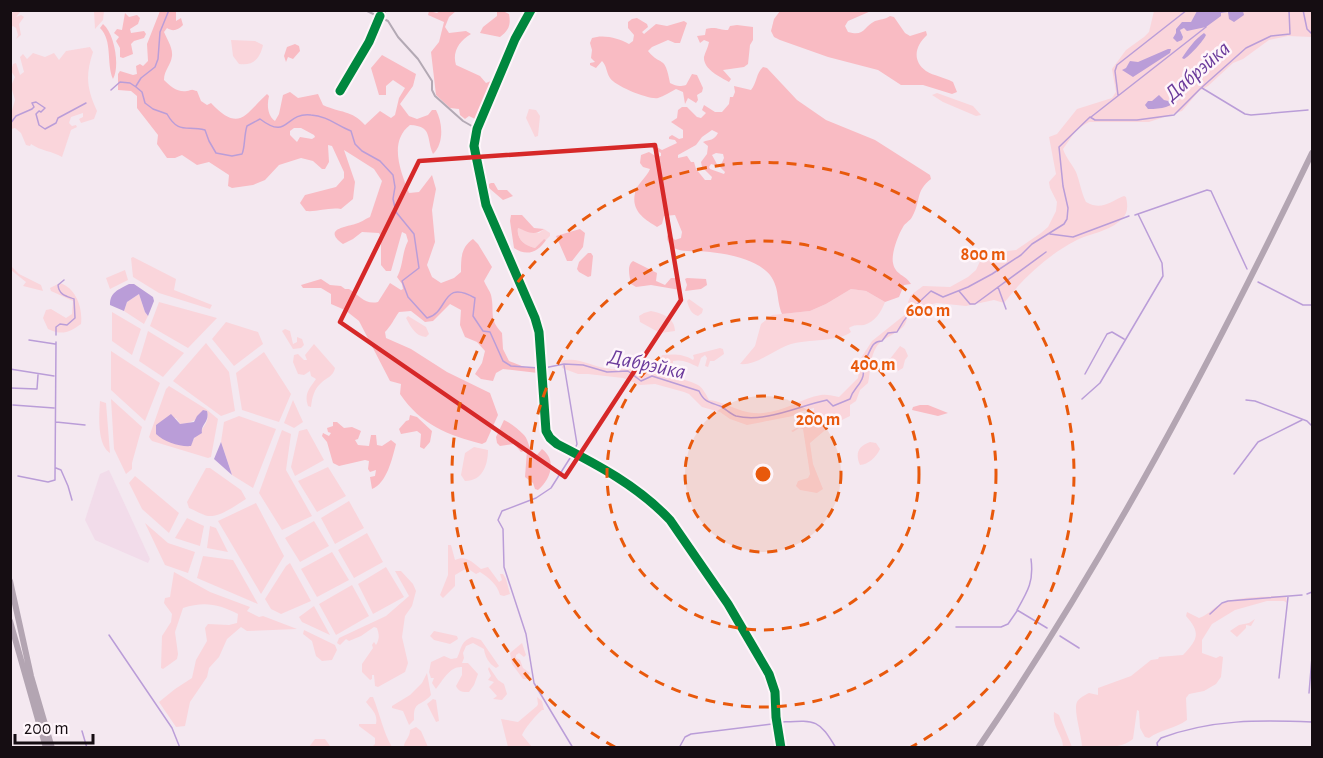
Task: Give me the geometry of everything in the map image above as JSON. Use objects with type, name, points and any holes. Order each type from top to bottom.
[{"type":"highway","points":[[978,747],[1062,619],[1156,459],[1232,318],[1312,153]]},
{"type":"highway","points":[[10,580],[32,676],[52,747]]},
{"type":"highway","points":[[10,621],[46,747]]},
{"type":"street","points":[[366,10],[391,25],[432,81],[435,96],[463,121],[477,129]]},
{"type":"street","points":[[340,91],[386,10]]},
{"type":"street","points":[[531,10],[515,39],[477,129],[474,146],[486,205],[539,332],[543,363],[544,424],[550,438],[607,470],[659,508],[670,520],[728,604],[768,674],[775,692],[781,747]]},
{"type":"highlighted area","points":[[655,145],[681,300],[565,477],[340,322],[419,161]]},
{"type":"shaded area","points":[[176,10],[176,21],[181,18],[183,25],[175,30],[167,28],[164,32],[172,53],[164,80],[177,90],[197,91],[201,101],[207,105],[211,103],[221,112],[236,119],[248,113],[267,94],[269,113],[275,121],[283,95],[290,92],[298,98],[318,94],[323,105],[350,114],[365,125],[380,111],[391,118],[395,115],[399,98],[405,88],[393,80],[386,86],[386,95],[379,95],[371,68],[382,55],[416,74],[413,86],[400,104],[409,116],[417,119],[436,110],[440,121],[441,139],[433,154],[426,130],[410,125],[399,140],[398,157],[409,193],[419,192],[432,175],[436,189],[432,210],[435,242],[427,265],[432,277],[441,283],[454,278],[461,272],[464,249],[473,239],[492,267],[484,281],[491,295],[493,319],[502,333],[503,349],[509,361],[527,368],[538,368],[538,373],[503,369],[496,373],[493,381],[481,379],[475,374],[482,363],[485,351],[477,342],[465,337],[460,325],[461,310],[450,304],[433,321],[425,322],[411,311],[399,312],[385,332],[386,338],[411,349],[447,372],[490,393],[498,415],[486,442],[482,444],[458,437],[436,427],[417,414],[400,394],[401,384],[390,381],[359,321],[345,310],[331,304],[331,294],[321,288],[303,288],[301,285],[321,279],[330,285],[349,289],[373,303],[378,302],[390,283],[403,289],[397,277],[408,241],[406,234],[402,232],[391,271],[386,271],[381,265],[379,233],[362,232],[343,244],[335,235],[338,229],[370,217],[382,181],[374,169],[344,150],[355,182],[353,199],[341,209],[306,211],[300,203],[305,195],[336,187],[344,178],[344,172],[332,146],[328,145],[329,162],[325,169],[313,161],[301,158],[279,165],[265,180],[253,185],[232,188],[228,186],[229,175],[209,162],[197,165],[182,155],[167,158],[157,144],[158,135],[137,108],[137,96],[131,91],[118,90],[120,71],[137,74],[136,66],[140,64],[143,66],[148,61],[147,44],[160,11]],"holes":[[[294,128],[301,128],[314,135],[315,137],[312,139],[300,137],[297,142],[290,135],[290,131]]]},
{"type":"shaded area","points":[[21,11],[16,17],[21,15],[24,17],[19,24],[21,35],[16,39],[18,35],[16,28],[13,26],[10,28],[11,13]]},
{"type":"shaded area","points":[[94,11],[104,11],[103,20],[95,29]]},
{"type":"shaded area","points":[[429,11],[437,13],[456,11],[449,17],[445,27],[449,33],[466,31],[471,34],[458,47],[455,56],[456,65],[480,76],[486,83],[491,81],[475,119],[469,116],[465,119],[460,115],[459,109],[450,108],[436,95],[431,52],[439,42],[444,22],[428,15]]},
{"type":"shaded area","points":[[497,11],[509,14],[509,27],[500,37],[480,33],[483,27],[497,16]]},
{"type":"shaded area","points":[[780,11],[871,11],[848,21],[845,26],[848,32],[861,32],[871,23],[890,16],[894,17],[905,33],[910,36],[926,31],[927,35],[918,48],[918,62],[926,71],[953,82],[957,92],[952,94],[923,85],[901,85],[878,70],[828,57],[780,40],[774,37],[771,31],[774,19]]},
{"type":"shaded area","points":[[1154,11],[1197,11],[1191,22],[1176,28],[1183,37],[1180,30],[1220,13],[1312,11],[1312,37],[1288,36],[1269,40],[1243,59],[1233,63],[1208,86],[1199,91],[1182,111],[1149,122],[1089,122],[1077,129],[1063,149],[1076,172],[1086,202],[1101,206],[1124,196],[1127,209],[1122,219],[1111,227],[1075,241],[1045,260],[1004,303],[994,300],[966,306],[937,303],[917,308],[911,307],[908,302],[911,295],[923,286],[950,287],[976,270],[981,259],[992,253],[1016,250],[1048,227],[1056,211],[1057,202],[1049,182],[1056,174],[1049,137],[1057,134],[1077,109],[1112,98],[1116,92],[1112,69],[1126,50],[1149,32]]},
{"type":"shaded area","points":[[1197,11],[1243,11],[1244,15],[1234,22],[1229,19],[1228,12],[1221,13],[1221,16],[1206,27],[1180,30],[1183,37],[1177,42],[1173,38],[1176,29],[1182,22],[1191,22]]},
{"type":"shaded area","points":[[125,13],[129,17],[137,15],[140,18],[138,24],[130,29],[131,33],[144,31],[146,34],[144,38],[131,44],[133,54],[123,58],[120,57],[120,48],[116,41],[119,37],[114,33],[117,29],[122,30]]},
{"type":"shaded area","points":[[637,18],[647,24],[648,27],[642,32],[644,34],[656,24],[667,26],[684,21],[687,23],[680,43],[668,40],[648,51],[664,64],[670,83],[678,86],[686,85],[692,74],[697,75],[703,88],[702,92],[697,95],[696,103],[688,98],[685,104],[683,92],[676,89],[658,98],[640,95],[613,81],[602,61],[596,68],[590,65],[595,62],[591,58],[592,38],[611,37],[629,44],[633,41],[634,35],[628,28],[628,22]]},
{"type":"shaded area","points":[[103,24],[111,35],[115,51],[116,67],[113,79],[107,39],[100,28]]},
{"type":"shaded area","points":[[730,26],[753,27],[753,40],[750,45],[748,64],[744,67],[723,70],[731,79],[729,82],[706,65],[704,57],[709,42],[704,40],[700,43],[697,36],[705,35],[706,29],[728,30]]},
{"type":"shaded area","points":[[1204,33],[1206,35],[1196,48],[1186,58],[1182,58],[1194,41]]},
{"type":"shaded area","points":[[231,40],[255,41],[263,45],[260,54],[252,63],[239,64],[233,56]]},
{"type":"shaded area","points":[[295,44],[299,46],[300,51],[293,59],[288,57],[286,62],[284,56],[287,47]]},
{"type":"shaded area","points":[[90,47],[93,52],[88,82],[97,111],[94,119],[81,123],[79,119],[83,117],[83,113],[71,117],[69,123],[77,127],[71,130],[62,157],[31,144],[26,145],[21,133],[15,128],[11,129],[11,114],[15,100],[11,86],[15,77],[11,71],[13,64],[16,63],[20,75],[24,72],[20,57],[23,54],[27,59],[33,53],[45,57],[54,53],[59,60],[66,51]]},
{"type":"shaded area","points":[[1171,49],[1170,53],[1133,77],[1122,70],[1130,61],[1138,62]]},
{"type":"shaded area","points":[[767,68],[797,100],[826,120],[875,140],[930,175],[931,179],[920,192],[915,212],[901,230],[894,250],[894,267],[911,284],[904,285],[899,297],[885,302],[866,291],[851,289],[810,311],[782,314],[775,285],[765,270],[734,256],[684,251],[672,247],[667,236],[669,234],[675,240],[681,238],[682,232],[675,215],[664,216],[662,224],[657,227],[637,210],[634,199],[636,190],[650,169],[643,167],[640,163],[641,155],[649,152],[657,157],[661,156],[661,153],[651,146],[662,150],[677,143],[669,139],[672,135],[679,139],[683,138],[683,130],[671,122],[677,118],[678,110],[687,107],[701,118],[706,113],[702,110],[704,105],[715,112],[722,112],[729,104],[730,97],[733,97],[734,86],[751,90],[761,69]],"holes":[[[712,130],[718,133],[716,136],[703,142],[708,146],[707,154],[701,162],[702,167],[712,177],[711,180],[705,180],[696,169],[694,162],[691,162],[687,156],[678,158],[678,155],[696,145]],[[723,154],[724,158],[720,167],[725,172],[724,174],[709,167],[711,164],[718,166],[712,155]]]},
{"type":"shaded area","points":[[937,93],[973,106],[981,115],[976,116],[932,95]]},
{"type":"shaded area","points":[[1176,93],[1181,94],[1181,98],[1166,107],[1148,109],[1145,105],[1159,95],[1168,101]]},
{"type":"shaded area","points":[[529,109],[536,110],[540,116],[538,136],[535,137],[526,118]]},
{"type":"shaded area","points":[[491,183],[494,183],[498,190],[507,190],[513,196],[503,200],[489,188]]},
{"type":"shaded area","points":[[511,215],[522,215],[534,228],[544,229],[533,233],[518,228],[520,239],[528,246],[535,248],[544,239],[546,240],[539,248],[528,253],[514,248]]},
{"type":"shaded area","points":[[518,228],[539,233],[544,229],[550,233],[550,236],[535,248],[522,241],[518,235]]},
{"type":"shaded area","points":[[580,229],[585,233],[583,247],[572,261],[567,261],[556,236]]},
{"type":"shaded area","points":[[588,253],[593,256],[591,276],[588,277],[577,269],[579,262]]},
{"type":"shaded area","points":[[131,258],[176,279],[174,290],[212,305],[210,309],[159,293],[133,277]]},
{"type":"shaded area","points":[[633,261],[657,273],[656,281],[665,285],[671,278],[677,278],[676,284],[680,290],[651,285],[636,287],[631,284],[629,269]]},
{"type":"shaded area","points":[[11,266],[19,274],[41,285],[43,291],[23,286],[26,282],[11,270]]},
{"type":"shaded area","points":[[125,270],[128,280],[110,289],[106,278]]},
{"type":"shaded area","points":[[685,279],[706,279],[707,285],[701,289],[685,291],[687,285]]},
{"type":"shaded area","points":[[60,283],[70,289],[77,299],[81,318],[81,324],[62,333],[48,329],[43,318],[46,310],[51,309],[66,318],[72,314],[73,301],[51,291],[50,288]]},
{"type":"shaded area","points":[[129,284],[134,284],[153,297],[154,301],[148,316],[139,294],[127,302],[124,311],[110,305],[113,294]]},
{"type":"shaded area","points":[[851,289],[866,291],[885,302],[871,322],[851,327],[849,328],[851,332],[839,337],[791,344],[759,360],[740,364],[755,346],[761,324],[772,315],[810,311]]},
{"type":"shaded area","points":[[139,294],[148,316],[144,324],[124,311],[127,302]]},
{"type":"shaded area","points":[[689,299],[703,309],[698,316],[690,308],[687,301]]},
{"type":"shaded area","points":[[159,302],[217,318],[188,348],[150,326]]},
{"type":"shaded area","points":[[651,311],[670,319],[675,331],[660,333],[640,322],[639,316]]},
{"type":"shaded area","points":[[112,312],[141,329],[132,355],[112,341]]},
{"type":"shaded area","points":[[907,313],[905,325],[881,342],[874,351],[868,383],[860,390],[856,401],[850,405],[850,416],[830,426],[810,443],[813,464],[823,489],[817,493],[800,490],[796,486],[798,481],[808,478],[810,474],[803,429],[791,431],[800,426],[808,427],[813,418],[814,408],[793,416],[747,425],[730,419],[720,412],[702,407],[684,392],[655,384],[640,385],[623,378],[578,374],[562,368],[561,361],[574,360],[605,368],[628,368],[655,372],[698,385],[709,400],[742,411],[771,412],[821,395],[839,397],[858,378],[861,358],[872,341]]},
{"type":"shaded area","points":[[408,316],[426,327],[429,334],[426,337],[414,330],[406,318]]},
{"type":"shaded area","points":[[226,322],[258,332],[263,344],[234,366],[212,339]]},
{"type":"shaded area","points":[[285,329],[290,331],[293,344],[297,342],[297,337],[302,339],[304,345],[301,348],[293,349],[282,331]]},
{"type":"shaded area","points":[[148,331],[184,353],[163,377],[139,361]]},
{"type":"shaded area","points":[[206,343],[229,372],[235,411],[221,416],[173,381]]},
{"type":"shaded area","points":[[314,344],[335,368],[317,388],[311,407],[308,406],[307,395],[316,379],[311,376],[310,371],[304,375],[298,374],[293,362],[294,355],[298,354],[307,360],[305,355]]},
{"type":"shaded area","points":[[900,346],[905,349],[908,356],[903,368],[898,371],[896,363],[887,366],[886,364]]},
{"type":"shaded area","points":[[723,349],[724,354],[710,361],[708,367],[705,366],[707,358],[705,355],[701,358],[698,367],[680,361],[673,361],[673,364],[661,358],[662,355],[675,355],[693,360],[693,355]]},
{"type":"shaded area","points":[[111,351],[160,383],[145,421],[111,390]]},
{"type":"shaded area","points":[[264,352],[291,394],[279,422],[242,410],[236,373]]},
{"type":"shaded area","points":[[169,386],[206,409],[218,419],[211,457],[152,441],[149,437]],"holes":[[[207,411],[208,416],[192,442],[156,425],[176,418],[180,424],[188,423]]]},
{"type":"shaded area","points":[[111,399],[142,427],[132,469],[126,474],[114,449]]},
{"type":"shaded area","points":[[293,400],[303,422],[294,428],[284,423]]},
{"type":"shaded area","points":[[100,401],[106,403],[110,453],[101,437]]},
{"type":"shaded area","points":[[928,405],[948,413],[938,416],[912,410],[913,407]]},
{"type":"shaded area","points":[[203,410],[207,411],[208,415],[202,433],[194,438],[191,446],[172,443],[156,434],[156,425],[171,414],[180,424],[194,422]]},
{"type":"shaded area","points":[[410,415],[417,417],[432,431],[430,442],[424,449],[420,447],[421,434],[417,431],[401,434],[399,429],[409,420]]},
{"type":"shaded area","points":[[239,416],[276,429],[253,488],[232,475],[221,442],[224,422]]},
{"type":"shaded area","points":[[504,420],[524,435],[534,453],[537,455],[542,449],[550,458],[549,475],[538,490],[525,477],[527,450],[521,452],[514,444],[500,446],[497,443],[496,437]]},
{"type":"shaded area","points":[[333,422],[337,422],[344,428],[352,427],[361,431],[358,439],[355,440],[358,445],[369,446],[371,435],[376,435],[377,445],[382,446],[391,440],[396,444],[388,470],[382,482],[377,486],[372,489],[370,477],[375,476],[376,470],[370,472],[369,461],[339,466],[333,463],[327,442],[322,436],[323,433],[329,436],[331,433],[327,428],[333,426]]},
{"type":"shaded area","points":[[307,429],[324,460],[295,476],[291,467],[299,431]]},
{"type":"shaded area","points":[[282,430],[291,434],[286,470],[312,516],[282,530],[259,493]]},
{"type":"shaded area","points":[[221,442],[232,475],[214,459]]},
{"type":"shaded area","points":[[870,442],[876,443],[880,449],[872,460],[860,465],[859,451]]},
{"type":"shaded area","points":[[474,447],[488,450],[487,461],[480,475],[465,481],[461,475],[465,453]]},
{"type":"shaded area","points":[[328,467],[346,496],[317,512],[298,481]]},
{"type":"shaded area","points":[[206,468],[210,468],[241,490],[246,499],[213,516],[189,508],[187,502]]},
{"type":"shaded area","points":[[109,470],[150,559],[148,563],[95,540],[85,520],[100,474]]},
{"type":"shaded area","points":[[135,476],[179,513],[169,533],[142,509],[129,483]]},
{"type":"shaded area","points":[[349,501],[364,528],[335,544],[321,518]]},
{"type":"shaded area","points":[[256,503],[284,556],[261,594],[218,521]]},
{"type":"shaded area","points":[[187,518],[204,526],[200,546],[175,538]]},
{"type":"shaded area","points":[[314,521],[329,546],[300,562],[285,538]]},
{"type":"shaded area","points":[[145,523],[168,543],[195,552],[188,573],[165,565]]},
{"type":"shaded area","points":[[210,526],[216,528],[228,552],[207,548]]},
{"type":"shaded area","points":[[367,533],[383,562],[354,578],[338,550]]},
{"type":"shaded area","points":[[448,545],[451,545],[455,560],[466,559],[481,569],[488,567],[499,582],[502,580],[500,574],[503,574],[510,594],[500,595],[489,579],[480,572],[476,574],[467,568],[455,575],[455,586],[443,598],[440,595],[448,575]]},
{"type":"shaded area","points":[[332,552],[349,580],[317,597],[301,569]]},
{"type":"shaded area","points":[[203,556],[233,560],[258,604],[197,578]]},
{"type":"shaded area","points":[[290,563],[311,601],[281,614],[271,609],[265,599]]},
{"type":"shaded area","points":[[386,567],[404,597],[373,614],[358,584]]},
{"type":"shaded area","points":[[395,571],[401,571],[416,591],[412,606],[405,616],[402,637],[408,663],[405,672],[378,687],[375,686],[374,675],[370,680],[362,672],[362,664],[373,648],[374,642],[376,645],[378,640],[377,628],[374,627],[349,641],[346,639],[340,645],[337,643],[339,638],[386,616],[409,596]]},
{"type":"shaded area","points":[[174,572],[210,592],[250,607],[247,611],[259,617],[263,616],[297,629],[247,631],[241,627],[227,639],[219,657],[209,668],[207,677],[190,702],[185,726],[176,727],[159,702],[192,678],[196,660],[207,641],[205,628],[208,624],[237,623],[238,614],[211,605],[183,608],[175,632],[177,659],[163,669],[161,668],[162,636],[171,622],[172,614],[164,603],[165,598],[170,597]]},
{"type":"shaded area","points":[[352,585],[369,616],[336,635],[319,604]]},
{"type":"shaded area","points":[[1286,597],[1287,603],[1267,601],[1235,610],[1212,624],[1202,640],[1202,653],[1216,658],[1223,657],[1221,677],[1216,684],[1204,691],[1189,694],[1186,698],[1187,720],[1149,738],[1145,737],[1140,728],[1139,711],[1137,710],[1133,739],[1115,747],[1082,747],[1076,711],[1078,701],[1089,693],[1098,695],[1098,688],[1131,676],[1151,660],[1183,655],[1196,636],[1194,627],[1186,616],[1187,612],[1199,618],[1219,605],[1232,600]]},
{"type":"shaded area","points":[[314,606],[330,635],[302,622],[299,617]]},
{"type":"shaded area","points":[[1255,619],[1251,626],[1246,625],[1237,637],[1230,631],[1239,625]]},
{"type":"shaded area","points":[[304,630],[335,645],[337,650],[332,660],[322,661],[316,656],[312,641],[303,634]]},
{"type":"shaded area","points":[[434,631],[457,636],[458,639],[450,644],[434,640],[430,636]]},
{"type":"shaded area","points":[[472,637],[481,640],[499,666],[496,668],[491,664],[484,649],[473,643],[466,646],[462,663],[468,663],[478,674],[469,692],[461,691],[456,686],[462,675],[462,667],[450,671],[436,689],[432,683],[434,678],[431,678],[429,672],[431,662],[444,656],[451,659],[457,658],[463,643]]},
{"type":"shaded area","points":[[522,643],[526,655],[524,657],[519,653],[516,658],[530,673],[527,679],[523,679],[512,664],[510,653]]},
{"type":"shaded area","points":[[489,667],[498,680],[504,684],[507,694],[502,700],[493,699],[497,696],[489,687],[494,682],[488,680],[491,676]]},
{"type":"shaded area","points":[[427,673],[431,695],[416,706],[414,720],[409,725],[403,711],[392,708],[392,706],[410,695],[422,683]]},
{"type":"shaded area","points":[[373,697],[392,747],[372,747],[375,744],[375,738],[359,726],[359,724],[376,724],[375,715],[366,702]]},
{"type":"shaded area","points":[[537,697],[542,701],[544,710],[522,735],[532,747],[508,747],[501,719],[518,722],[537,706]]},
{"type":"shaded area","points":[[433,699],[436,700],[439,721],[436,722],[427,704]]},
{"type":"shaded area","points":[[1054,712],[1059,715],[1072,747],[1063,747]]},
{"type":"shaded area","points":[[416,727],[421,731],[428,747],[404,747],[410,730]]},
{"type":"shaded area","points":[[315,739],[325,739],[330,746],[339,747],[309,747]]},
{"type":"waterway","points":[[136,86],[141,78],[155,67],[158,59],[160,32],[169,10]]},
{"type":"waterway","points":[[1118,95],[1115,71],[1117,65],[1187,10]]},
{"type":"waterway","name":"Дабрэйка","points":[[544,368],[564,364],[583,365],[607,372],[628,371],[641,381],[652,376],[699,391],[707,401],[736,416],[747,418],[770,416],[827,400],[833,406],[850,399],[863,377],[863,367],[873,345],[882,341],[888,333],[897,332],[912,310],[931,291],[943,297],[968,287],[1021,255],[1032,244],[1064,224],[1068,208],[1059,147],[1090,117],[1095,120],[1137,120],[1174,115],[1246,48],[1271,36],[1290,34],[1289,10]]},
{"type":"waterway","name":"Дабрэйка","points":[[1303,10],[1307,29],[1312,34]]},
{"type":"waterway","points":[[1091,117],[1206,27]]},
{"type":"waterway","name":"Дабрэйка","points":[[111,90],[120,82],[130,83],[142,92],[145,103],[167,114],[175,125],[205,130],[216,153],[232,156],[242,154],[247,126],[260,119],[269,125],[282,127],[296,117],[311,115],[327,119],[351,131],[355,144],[362,151],[380,161],[393,175],[395,187],[393,199],[396,212],[414,234],[419,268],[402,281],[408,297],[427,318],[434,315],[451,294],[464,293],[475,298],[473,316],[483,331],[490,332],[503,361],[511,366],[539,368]]},
{"type":"waterway","points":[[1202,88],[1245,114],[1308,110]]},
{"type":"waterway","name":"Дабрэйка","points":[[10,124],[16,116],[32,109],[34,107],[32,103],[36,102],[45,108],[36,114],[39,125],[45,129],[56,123],[58,118],[86,103]]},
{"type":"waterway","points":[[1135,215],[1207,190],[1211,191],[1247,269]]},
{"type":"waterway","points":[[1082,399],[1100,383],[1163,276],[1162,263],[1138,214]]},
{"type":"waterway","points":[[1050,234],[1073,237],[1129,216]]},
{"type":"waterway","points":[[959,291],[970,304],[975,304],[1046,252]]},
{"type":"waterway","points":[[56,335],[56,327],[60,324],[67,325],[75,318],[74,299],[63,295],[58,285],[64,280]]},
{"type":"waterway","points":[[1258,282],[1303,305],[1312,305]]},
{"type":"waterway","points":[[998,287],[1006,309]]},
{"type":"waterway","points":[[1085,374],[1107,334],[1112,332],[1124,339]]},
{"type":"waterway","points":[[29,340],[55,344]]},
{"type":"waterway","points":[[18,476],[48,482],[55,480],[56,342]]},
{"type":"waterway","points":[[564,365],[577,444],[575,449]]},
{"type":"waterway","points":[[10,369],[54,376]]},
{"type":"waterway","points":[[10,388],[37,389],[38,375]]},
{"type":"waterway","points":[[1246,400],[1255,401],[1307,421],[1312,426]]},
{"type":"waterway","points":[[13,405],[54,408]]},
{"type":"waterway","points":[[1234,474],[1258,442],[1302,420]]},
{"type":"waterway","points":[[56,422],[85,425]]},
{"type":"waterway","points":[[572,455],[551,488],[536,498],[502,511],[498,520],[503,529],[504,567],[526,634],[534,683],[573,748]]},
{"type":"waterway","points":[[56,468],[61,470],[72,500]]},
{"type":"waterway","points":[[1031,559],[1032,574],[1029,586],[1017,610],[1047,628]]},
{"type":"waterway","points":[[1307,594],[1312,592]]},
{"type":"waterway","points":[[1210,614],[1222,603],[1228,601],[1302,595]]},
{"type":"waterway","points":[[1279,678],[1288,597]]},
{"type":"waterway","points":[[956,627],[1001,627],[1008,624],[1017,611]]},
{"type":"waterway","points":[[109,635],[172,728],[180,748]]},
{"type":"waterway","points":[[1060,636],[1079,648]]},
{"type":"waterway","points":[[1309,693],[1312,657]]},
{"type":"waterway","points":[[1158,748],[1157,743],[1161,738],[1199,727],[1255,721],[1312,722]]},
{"type":"waterway","points":[[783,722],[815,723],[825,731],[836,748]]},
{"type":"waterway","points":[[679,748],[685,737],[691,734],[772,724]]},
{"type":"waterway","points":[[82,731],[87,748]]},
{"type":"cycle path","points":[[531,10],[515,39],[477,129],[474,146],[486,205],[539,332],[546,431],[557,444],[602,468],[631,487],[670,520],[728,604],[769,674],[775,692],[781,748]]},
{"type":"cycle path","points":[[340,91],[369,42],[380,16]]}]
